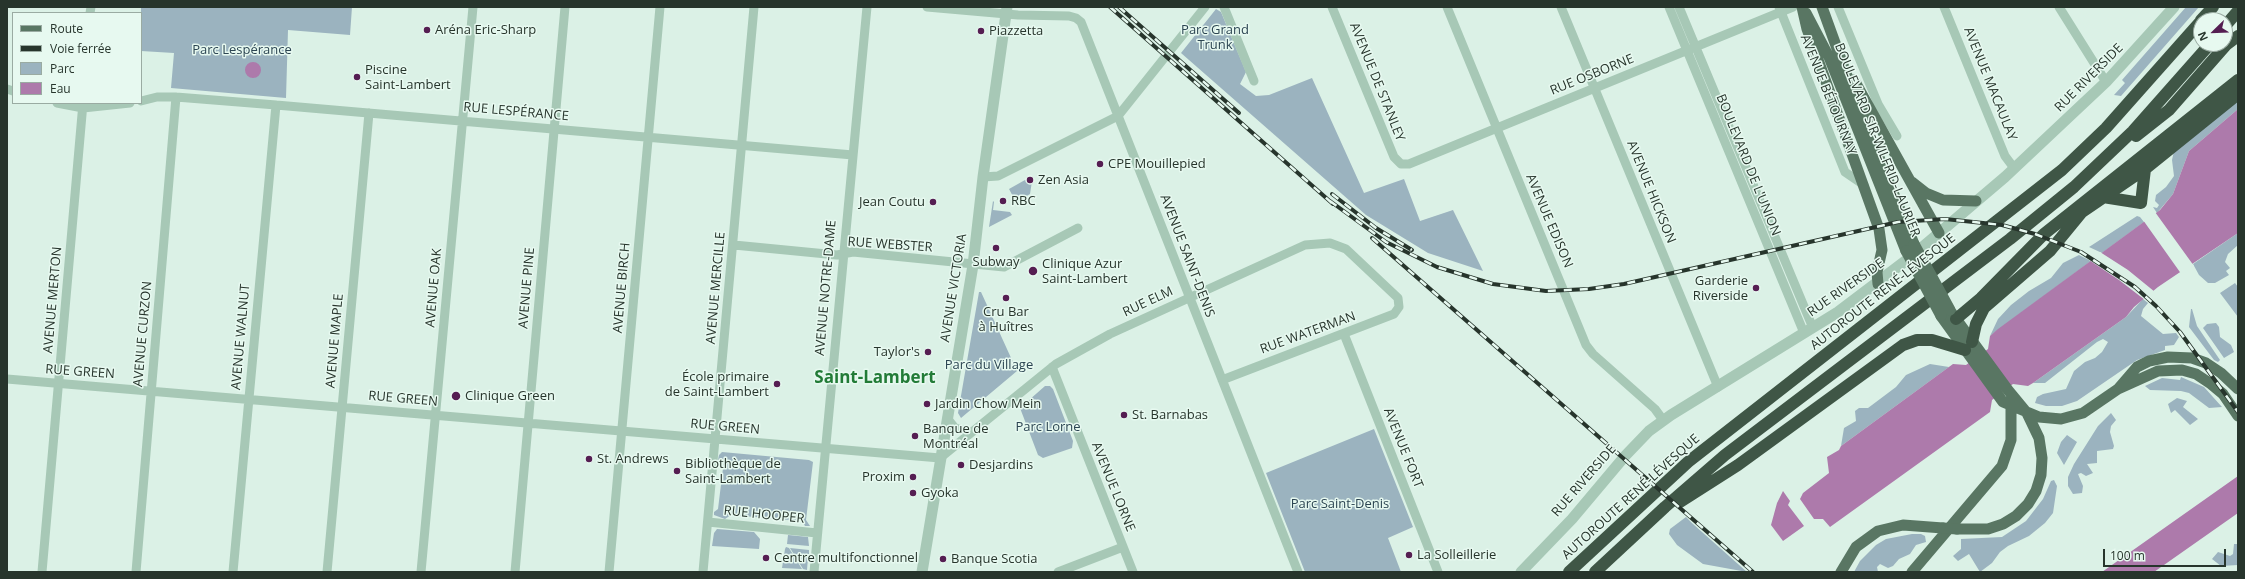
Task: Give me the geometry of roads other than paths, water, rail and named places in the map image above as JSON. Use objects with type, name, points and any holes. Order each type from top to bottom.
[{"type":"highway","name":"AUTOROUTE RENÉ-LÉVESQUE","points":[[1569,572],[1688,462],[2062,170],[2110,123],[2193,29]]},
{"type":"highway","points":[[2104,159],[2170,110],[2226,44],[2238,36]]},
{"type":"highway","points":[[1595,572],[1647,523],[1743,442],[2041,215],[2104,159],[2146,117],[2203,52]]},
{"type":"highway","points":[[1949,315],[1974,304],[2044,234],[2238,80]]},
{"type":"highway","points":[[1647,523],[1738,465],[1903,345],[1917,340],[1932,340],[1972,351],[1976,324],[1984,308],[2050,250],[2082,212],[2145,169],[2238,94]]},
{"type":"highway","points":[[2103,197],[2129,203],[2140,203],[2145,169]]},
{"type":"main road","points":[[1802,7],[1807,29],[1864,185],[1881,239],[1882,254],[1878,272],[1878,284]]},
{"type":"main road","name":"BOULEVARD SIR-WILFRID-LAURIER","points":[[1802,7],[1820,37],[1852,119],[1910,247],[1949,315],[1972,351],[2006,398],[2027,413],[2038,434],[2042,452],[2041,475],[2034,495],[2020,512],[2003,524],[1983,530],[1957,530],[1903,525],[1878,531],[1856,547],[1841,572]]},
{"type":"main road","name":"BOULEVARD SIR-WILFRID-LAURIER","points":[[1822,7],[1910,247]]},
{"type":"main road","points":[[1820,63],[1852,119]]},
{"type":"main road","points":[[1844,64],[1939,233]]},
{"type":"main road","points":[[1908,178],[1926,193],[1940,199],[1976,201]]},
{"type":"main road","name":"BOULEVARD SIR-WILFRID-LAURIER","points":[[1949,315],[1972,351]]},
{"type":"main road","points":[[2118,389],[2137,367],[2153,360],[2168,357],[2200,360],[2211,366],[2238,399]]},
{"type":"main road","points":[[2027,413],[2049,419],[2074,416],[2087,411],[2118,389],[2158,372],[2170,369],[2182,370],[2196,374],[2211,384],[2229,389]]},
{"type":"main road","points":[[2229,389],[2238,416]]},
{"type":"main road","points":[[2229,389],[2238,425]]},
{"type":"main road","points":[[1912,572],[1999,471],[2008,451],[2011,422],[2006,398]]},
{"type":"street","name":"AVENUE OAK","points":[[421,572],[473,7]]},
{"type":"street","name":"AVENUE PINE","points":[[515,572],[565,7]]},
{"type":"street","name":"AVENUE BIRCH","points":[[609,572],[660,7]]},
{"type":"street","name":"AVENUE MERCILLE","points":[[703,572],[734,245],[741,145],[754,7]]},
{"type":"street","name":"AVENUE NOTRE-DAME","points":[[814,572],[842,254],[867,7]]},
{"type":"street","name":"AVENUE SAINT-DENIS","points":[[928,7],[1069,16],[1079,20],[1298,572]]},
{"type":"street","points":[[982,177],[998,176],[1118,116],[1205,7]]},
{"type":"street","points":[[1224,7],[1254,81]]},
{"type":"street","name":"AVENUE DE STANLEY","points":[[1332,7],[1394,157],[1401,164]]},
{"type":"street","name":"AVENUE EDISON","points":[[1447,7],[1586,345],[1593,354],[1655,409],[1663,420]]},
{"type":"street","name":"AVENUE HICKSON","points":[[1561,7],[1718,387]]},
{"type":"street","name":"BOULEVARD DE L'UNION","points":[[1669,7],[1691,48],[1808,330]]},
{"type":"street","name":"BOULEVARD DE L'UNION","points":[[1679,7],[1691,48]]},
{"type":"street","name":"RUE OSBORNE","points":[[1401,164],[1409,164],[1691,48],[1780,9],[1793,7]]},
{"type":"street","points":[[1838,7],[1878,104],[1897,136]]},
{"type":"street","name":"AVENUE MACAULAY","points":[[1944,7],[2004,153],[2014,168]]},
{"type":"street","points":[[2059,7],[2106,82]]},
{"type":"street","name":"RUE RIVERSIDE","points":[[1521,572],[1581,509],[1628,452],[1663,420],[1718,387],[1878,284],[2014,168],[2106,82],[2174,7]]},
{"type":"street","name":"AVENUE BÉTOURNAY","points":[[1780,9],[1845,172],[1864,185]]},
{"type":"street","name":"AVENUE VICTORIA","points":[[922,572],[973,265],[982,177],[1006,11]]},
{"type":"street","name":"RUE LESPÉRANCE","points":[[142,101],[157,97],[176,97],[853,155]]},
{"type":"street","name":"AVENUE CURZON","points":[[136,572],[176,97]]},
{"type":"street","points":[[70,104],[106,104]]},
{"type":"street","name":"AVENUE MERTON","points":[[42,572],[83,105]]},
{"type":"street","name":"AVENUE WALNUT","points":[[233,572],[276,105]]},
{"type":"street","name":"AVENUE MAPLE","points":[[327,572],[369,113]]},
{"type":"street","name":"RUE WEBSTER","points":[[734,245],[842,254],[853,252],[1004,268],[1078,228]]},
{"type":"street","name":"RUE ELM","points":[[940,458],[1052,367],[1110,334],[1305,245],[1330,243],[1346,249],[1365,264],[1398,298],[1399,307]]},
{"type":"street","name":"RUE WATERMAN","points":[[1222,380],[1394,314],[1399,307]]},
{"type":"street","name":"AVENUE FORT","points":[[1344,334],[1438,572]]},
{"type":"street","name":"AVENUE LORNE","points":[[1052,367],[1133,572]]},
{"type":"street","name":"RUE GREEN","points":[[7,379],[152,390],[248,400],[940,458]]},
{"type":"street","points":[[947,418],[955,428],[971,432]]},
{"type":"street","name":"RUE HOOPER","points":[[708,522],[817,533]]},
{"type":"street","points":[[1058,572],[1123,547]]},
{"type":"water","points":[[253,62],[259,64],[261,70],[259,76],[253,78],[247,76],[245,70],[247,64]]},
{"type":"water","points":[[2238,109],[2238,233],[2158,287],[2134,307],[2126,317],[2033,383],[2028,386],[2013,384],[1992,400],[1990,412],[1830,527],[1823,519],[1814,519],[1800,499],[1803,493],[1829,473],[1827,457],[1839,450],[1841,446],[1953,364],[1966,365],[1988,349],[1990,336],[1998,329],[2160,210],[2173,194],[2189,151]]},
{"type":"water","points":[[2238,476],[2238,513],[2154,572],[2102,572]]},
{"type":"water","points":[[1783,491],[1790,501],[1788,505],[1804,526],[1783,541],[1771,525],[1777,503]]},
{"type":"railway","points":[[1110,7],[1333,204]]},
{"type":"railway","points":[[1119,7],[1239,113]]},
{"type":"railway","points":[[1332,194],[1376,228],[1412,250]]},
{"type":"railway","points":[[1330,201],[1386,242],[1437,267],[1493,284],[1546,291],[1589,289],[1624,284],[1898,222],[1945,219],[2002,225],[2035,234],[2081,252],[2135,287],[2156,306],[2180,332],[2238,412]]},
{"type":"railway","points":[[1372,238],[1753,572]]},
{"type":"place","name":"Aréna Eric-Sharp","points":[[427,30]]},
{"type":"place","name":"Piazzetta","points":[[981,31]]},
{"type":"place","name":"Piscine Saint-Lambert","points":[[357,77]]},
{"type":"place","name":"CPE Mouillepied","points":[[1100,164]]},
{"type":"place","name":"Zen Asia","points":[[1030,180]]},
{"type":"place","name":"RBC","points":[[1003,201]]},
{"type":"place","name":"Jean Coutu","points":[[933,202]]},
{"type":"place","name":"Subway","points":[[996,248]]},
{"type":"place","name":"Clinique Azur Saint-Lambert","points":[[1033,271]]},
{"type":"place","name":"Garderie Riverside","points":[[1756,288]]},
{"type":"place","name":"Cru Bar à Huîtres","points":[[1006,298]]},
{"type":"place","name":"Taylor's","points":[[928,352]]},
{"type":"place","name":"École primaire de Saint-Lambert","points":[[777,384]]},
{"type":"place","name":"Clinique Green","points":[[456,396]]},
{"type":"place","name":"Jardin Chow Mein","points":[[927,404]]},
{"type":"place","name":"St. Barnabas","points":[[1124,415]]},
{"type":"place","name":"Banque de Montréal","points":[[915,436]]},
{"type":"place","name":"St. Andrews","points":[[589,459]]},
{"type":"place","name":"Desjardins","points":[[961,465]]},
{"type":"place","name":"Bibliothèque de Saint-Lambert","points":[[677,471]]},
{"type":"place","name":"Proxim","points":[[913,477]]},
{"type":"place","name":"Gyoka","points":[[913,493]]},
{"type":"place","name":"La Solleillerie","points":[[1409,555]]},
{"type":"place","name":"Centre multifonctionnel","points":[[766,558]]},
{"type":"place","name":"Banque Scotia","points":[[943,559]]},
{"type":"district","name":"Saint-Lambert","points":[[875,378]]},
{"type":"park label","name":"Parc Grand Trunk","points":[[1215,38]]},
{"type":"park label","name":"Parc Lespérance","points":[[242,50]]},
{"type":"park label","name":"Parc du Village","points":[[989,365]]},
{"type":"park label","name":"Parc Lorne","points":[[1048,427]]},
{"type":"park label","name":"Parc Saint-Denis","points":[[1340,504]]}]
